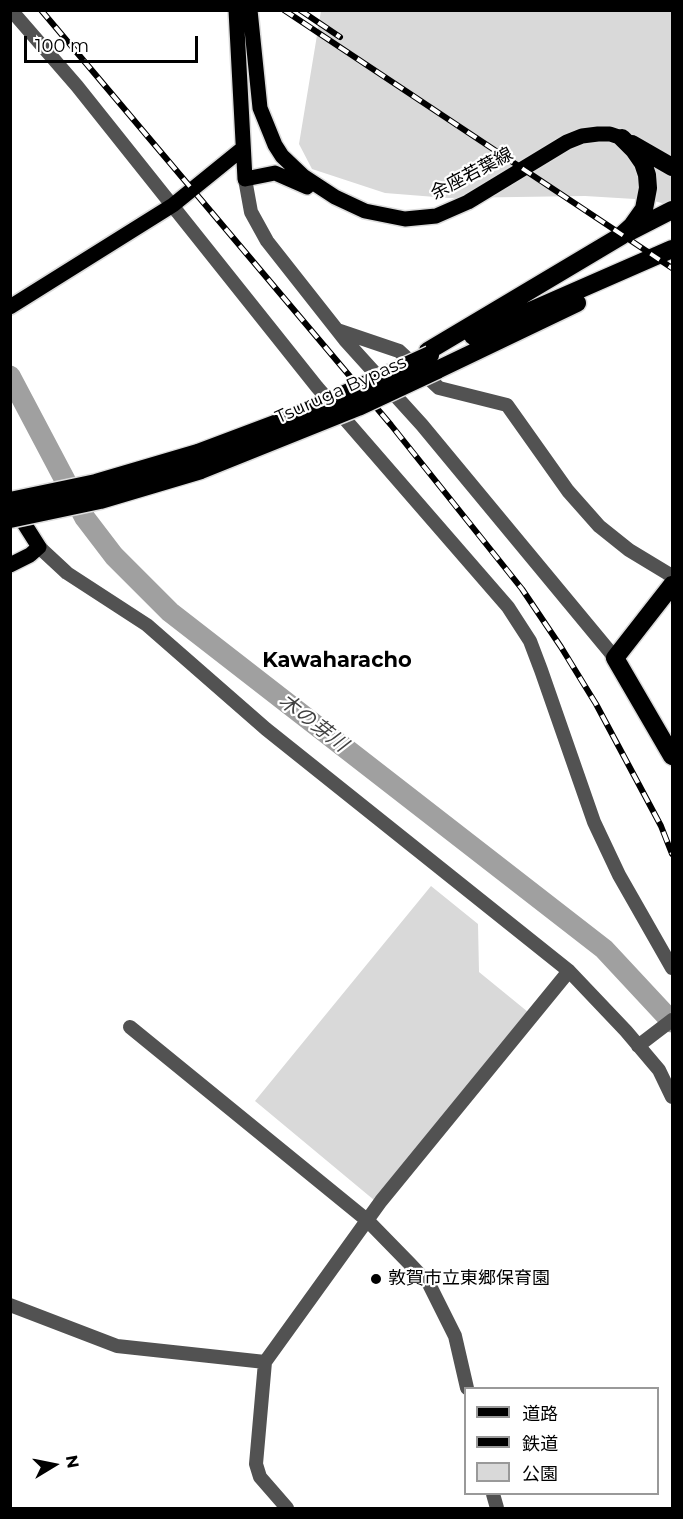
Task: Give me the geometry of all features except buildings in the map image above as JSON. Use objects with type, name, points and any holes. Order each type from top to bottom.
[{"type":"highway","points":[[622,138],[672,167]]},
{"type":"highway","points":[[621,236],[639,218],[644,209],[648,188],[643,163],[622,138]]},
{"type":"highway","points":[[432,359],[621,236],[672,210]]},
{"type":"highway","name":"Tsuruga Bypass","points":[[10,519],[100,500],[201,470],[358,407],[432,359],[672,249]]},
{"type":"highway","name":"Tsuruga Bypass","points":[[10,501],[96,483],[198,453],[299,415],[395,372],[597,293],[672,255]]},
{"type":"highway","points":[[597,293],[672,262]]},
{"type":"highway","points":[[10,528],[100,505],[149,490],[201,470]]},
{"type":"highway","points":[[672,585],[615,658],[672,756]]},
{"type":"main road","points":[[236,10],[245,179]]},
{"type":"main road","name":"余座若葉線","points":[[250,10],[259,99],[268,132],[290,166],[335,198]]},
{"type":"main road","name":"余座若葉線","points":[[245,179],[275,173],[365,211],[391,218],[421,219],[436,216],[468,202],[567,142],[582,136],[598,134],[610,134],[622,138]]},
{"type":"main road","points":[[10,307],[173,205],[242,150]]},
{"type":"main road","points":[[10,501],[39,547],[30,555],[10,565]]},
{"type":"street","points":[[11,10],[77,86],[317,387],[508,607],[533,651],[594,822],[618,875],[672,968]]},
{"type":"street","points":[[245,179],[251,212],[261,232],[337,330],[422,425],[615,658]]},
{"type":"street","points":[[337,330],[399,351],[439,388],[507,405],[568,491],[599,526],[629,550],[672,576]]},
{"type":"street","points":[[39,547],[67,573],[147,625],[266,729],[569,971],[644,1042],[672,1097]]},
{"type":"street","points":[[287,1509],[260,1477],[256,1464],[265,1362],[368,1221],[569,971]]},
{"type":"street","points":[[644,1042],[672,1020]]},
{"type":"street","points":[[130,1027],[368,1221],[429,1284],[455,1336],[467,1387]]},
{"type":"street","points":[[10,1305],[117,1346],[265,1362]]},
{"type":"green space","points":[[321,11],[672,11],[672,206],[651,200],[585,196],[448,198],[385,193],[312,169],[299,144]]},
{"type":"green space","points":[[431,886],[478,924],[479,972],[528,1012],[374,1200],[255,1101]]},
{"type":"waterway","name":"木の芽川","points":[[10,376],[85,518],[114,556],[170,612],[604,949],[672,1022]]},
{"type":"railway","points":[[41,10],[391,425],[522,589],[596,704],[661,826],[672,854]]},
{"type":"railway","points":[[284,10],[672,268]]},
{"type":"railway","points":[[300,10],[340,37]]},
{"type":"place","name":"敦賀市立東郷保育園","points":[[376,1279]]},
{"type":"district","name":"Kawaharacho","points":[[337,661]]}]
